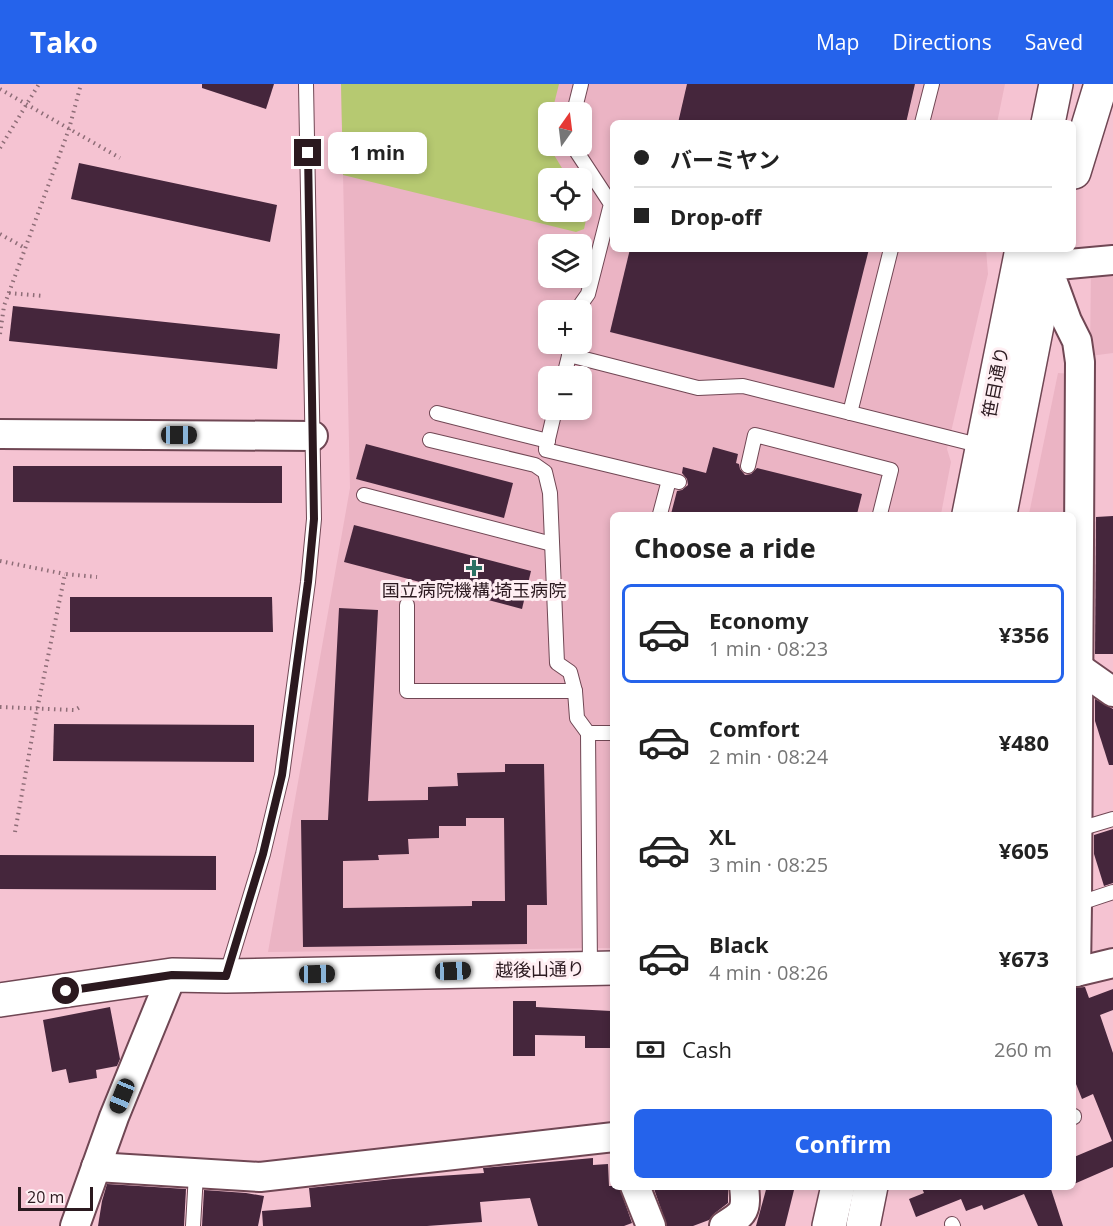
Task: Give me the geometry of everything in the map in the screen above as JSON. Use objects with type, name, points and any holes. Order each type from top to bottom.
[{"type":"main road","points":[[1027,120],[1033,84]]},
{"type":"main road","points":[[1049,120],[1056,84]]},
{"type":"main road","points":[[1076,136],[1085,84]]},
{"type":"main road","points":[[1076,165],[1101,84]]},
{"type":"main road","points":[[1014,289],[1017,252]]},
{"type":"main road","name":"笹目通り","points":[[969,512],[1014,289],[1040,255]]},
{"type":"main road","name":"笹目通り","points":[[1000,512],[1040,255]]},
{"type":"main road","name":"越後山通り","points":[[0,1000],[172,975],[226,976],[602,968]]},
{"type":"main road","points":[[830,1226],[836,1190]]},
{"type":"main road","points":[[863,1226],[870,1190]]},
{"type":"street","points":[[1076,938],[1080,362],[1077,341],[1040,255],[1113,260]]},
{"type":"street","points":[[0,434],[313,436]]},
{"type":"street","points":[[1079,668],[1113,692]]},
{"type":"street","points":[[1076,972],[1113,963]]},
{"type":"street","points":[[75,1226],[114,1117],[172,975]]},
{"type":"street","points":[[96,1167],[260,1177],[610,1137]]},
{"type":"street","points":[[637,1190],[651,1226]]},
{"type":"street","points":[[723,1226],[745,1210],[744,1190]]},
{"type":"lane","points":[[226,976],[263,854],[282,775],[310,564],[314,519],[306,84]]},
{"type":"lane","points":[[576,102],[581,84]]},
{"type":"lane","points":[[923,120],[932,84]]},
{"type":"lane","points":[[579,156],[610,204],[585,300]]},
{"type":"lane","points":[[850,413],[890,252]]},
{"type":"lane","points":[[586,354],[698,388],[742,386],[982,446]]},
{"type":"lane","points":[[437,413],[674,481],[661,512]]},
{"type":"lane","points":[[553,420],[547,445],[545,472],[550,493],[557,663],[570,672],[575,691],[577,718],[588,734],[602,968]]},
{"type":"lane","points":[[748,466],[755,435],[891,470],[880,512]]},
{"type":"lane","points":[[430,440],[535,465],[545,472]]},
{"type":"lane","points":[[364,495],[552,544]]},
{"type":"lane","points":[[407,605],[407,691],[575,691]]},
{"type":"lane","points":[[588,734],[610,733]]},
{"type":"lane","points":[[1076,830],[1113,819]]},
{"type":"lane","points":[[1077,904],[1113,892]]},
{"type":"lane","points":[[193,1226],[196,1174]]},
{"type":"path","points":[[0,148],[39,84]]},
{"type":"path","points":[[0,334],[4,306],[69,129],[81,84]]},
{"type":"path","points":[[0,89],[120,158]]},
{"type":"path","points":[[0,234],[26,248]]},
{"type":"path","points":[[9,293],[44,296]]},
{"type":"path","points":[[0,561],[97,578]]},
{"type":"path","points":[[15,832],[65,574]]},
{"type":"path","points":[[0,707],[37,710],[75,710],[80,707]]},
{"type":"shaded area","name":"国立病院機構 埼玉病院","points":[[341,84],[1005,84],[998,120],[610,120],[610,252],[986,252],[988,274],[947,449],[951,462],[941,512],[610,512],[610,948],[268,952],[350,488]]},
{"type":"shaded area","points":[[1113,266],[1113,353],[1090,356],[1091,268]]},
{"type":"shaded area","points":[[1058,373],[1074,374],[1072,512],[1029,512]]},
{"type":"green space","points":[[341,84],[559,84],[554,102],[538,102],[538,156],[555,156],[562,168],[538,168],[538,222],[586,222],[584,229],[576,232],[343,175]]},
{"type":"building","points":[[202,84],[274,84],[266,109],[202,88]]},
{"type":"building","points":[[687,84],[915,84],[907,120],[679,120]]},
{"type":"building","points":[[79,163],[277,205],[270,242],[71,199]]},
{"type":"building","points":[[629,252],[868,252],[834,388],[610,332]]},
{"type":"building","points":[[13,306],[280,334],[277,369],[9,341]]},
{"type":"building","points":[[366,444],[513,483],[504,518],[356,479]]},
{"type":"building","points":[[713,447],[738,454],[736,463],[745,475],[751,474],[757,468],[862,494],[858,512],[672,512],[677,491],[688,485],[682,473],[683,467],[706,473]]},
{"type":"building","points":[[13,466],[282,466],[282,503],[13,502]]},
{"type":"building","points":[[1113,516],[1113,654],[1095,654],[1096,517]]},
{"type":"building","points":[[354,525],[531,571],[522,609],[344,562]]},
{"type":"building","points":[[70,597],[272,597],[273,632],[70,632]]},
{"type":"building","points":[[339,608],[378,610],[368,801],[428,800],[428,787],[458,786],[457,773],[505,772],[505,764],[544,764],[547,905],[527,905],[527,944],[303,947],[301,820],[328,820]],"holes":[[[466,818],[504,818],[505,901],[472,901],[472,906],[343,908],[343,861],[379,860],[378,855],[409,854],[408,839],[439,838],[439,826],[466,826]]]},
{"type":"building","points":[[1095,699],[1113,709],[1113,765],[1109,765],[1095,721]]},
{"type":"building","points":[[54,724],[254,725],[254,762],[53,761]]},
{"type":"building","points":[[1113,829],[1113,883],[1104,886],[1094,854],[1094,835]]},
{"type":"building","points":[[0,855],[216,856],[216,890],[0,889]]},
{"type":"building","points":[[1085,987],[1089,998],[1113,989],[1113,1010],[1100,1015],[1113,1053],[1113,1167],[1076,1183],[1076,1156],[1112,1141],[1093,1094],[1082,1099],[1076,1084],[1076,988]]},
{"type":"building","points":[[513,1001],[536,1001],[536,1007],[610,1011],[610,1048],[585,1048],[585,1036],[535,1035],[535,1056],[513,1056]]},
{"type":"building","points":[[110,1007],[120,1059],[117,1066],[96,1070],[97,1078],[69,1083],[66,1069],[52,1072],[43,1020]]},
{"type":"building","points":[[593,1158],[593,1165],[608,1164],[610,1190],[620,1190],[632,1223],[624,1226],[538,1226],[530,1198],[480,1202],[482,1222],[427,1226],[263,1226],[262,1211],[311,1207],[309,1188],[484,1173],[483,1168]]},
{"type":"building","points":[[107,1184],[186,1189],[184,1226],[98,1226]]},
{"type":"building","points":[[204,1190],[264,1196],[258,1226],[202,1226]]},
{"type":"building","points":[[654,1190],[728,1190],[728,1203],[709,1220],[693,1226],[667,1226]]},
{"type":"building","points":[[766,1190],[794,1190],[785,1226],[756,1226]]},
{"type":"building","points":[[923,1190],[1051,1190],[1063,1226],[1038,1226],[1024,1194],[984,1210],[982,1205],[966,1211],[961,1199],[916,1217],[909,1199],[924,1193]]},
{"type":"place","name":"国立病院機構 埼玉病院","points":[[474,568]]},
{"type":"route","points":[[66,991],[172,975],[226,976],[263,854],[282,775],[308,582],[314,519],[308,153]]}]
